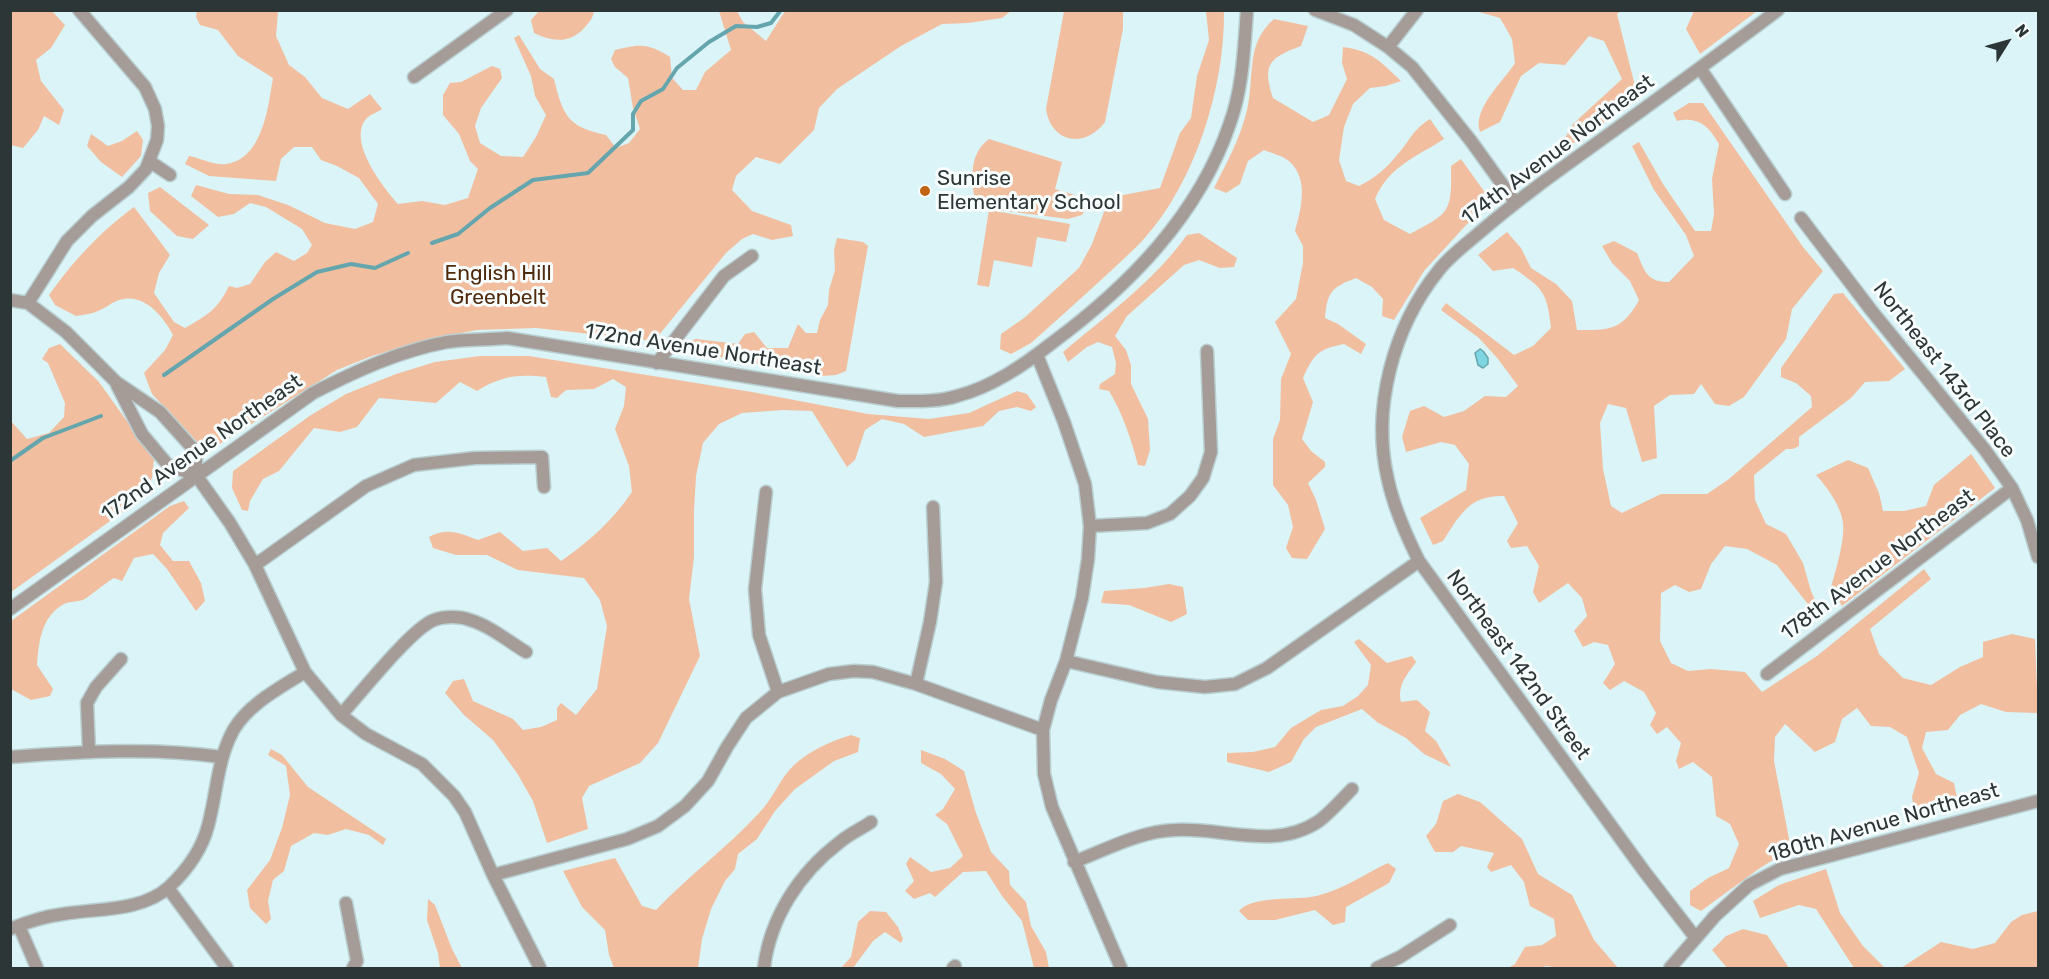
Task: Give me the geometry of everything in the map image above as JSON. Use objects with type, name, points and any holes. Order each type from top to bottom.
[{"type":"street","points":[[28,303],[67,240],[92,216],[129,188],[146,169],[157,140],[158,126],[155,108],[145,87],[78,10]]},
{"type":"street","points":[[414,77],[507,10]]},
{"type":"street","name":"172nd Avenue Northeast","points":[[10,609],[313,393],[348,375],[397,355],[448,342],[507,338],[898,401],[940,400],[959,396],[1002,378],[1074,327],[1113,294],[1158,248],[1180,219],[1208,172],[1230,123],[1243,72],[1247,10]]},
{"type":"street","points":[[1315,10],[1354,25],[1388,47],[1412,67],[1515,202]]},
{"type":"street","points":[[1388,47],[1417,10]]},
{"type":"street","name":"174th Avenue Northeast","points":[[1387,386],[1395,352],[1407,322],[1433,279],[1459,250],[1515,202],[1778,10]]},
{"type":"street","points":[[1700,68],[1785,194]]},
{"type":"street","points":[[149,161],[170,175]]},
{"type":"street","name":"Northeast 143rd Place","points":[[1801,218],[1871,310],[1985,450],[2012,488],[2027,520],[2038,557]]},
{"type":"street","points":[[657,363],[724,276],[752,256]]},
{"type":"street","points":[[10,300],[28,303],[66,332],[116,382],[160,412],[196,452],[196,475]]},
{"type":"street","points":[[1090,526],[1147,523],[1170,514],[1190,496],[1203,478],[1211,452],[1208,351]]},
{"type":"street","points":[[1037,355],[1086,484],[1090,526],[1082,598],[1066,661],[1051,700],[1043,730],[1044,774],[1052,807],[1120,969]]},
{"type":"street","points":[[116,382],[142,434],[168,465],[196,475],[230,523],[255,565],[305,672],[341,715],[366,734],[422,764],[441,781],[465,812],[540,969]]},
{"type":"street","name":"Northeast 142nd Street","points":[[1387,386],[1382,420],[1388,481],[1407,537],[1419,561],[1630,852],[1695,937]]},
{"type":"street","points":[[255,565],[366,486],[414,465],[474,458],[542,457],[544,487]]},
{"type":"street","name":"178th Avenue Northeast","points":[[1767,674],[2012,488]]},
{"type":"street","points":[[766,492],[755,589],[759,635],[778,692]]},
{"type":"street","points":[[916,684],[930,622],[936,582],[933,507]]},
{"type":"street","points":[[1066,661],[1157,681],[1205,687],[1235,684],[1267,668],[1419,561]]},
{"type":"street","points":[[341,715],[414,634],[433,620],[450,617],[470,620],[488,628],[526,652]]},
{"type":"street","points":[[89,751],[87,703],[96,687],[121,659]]},
{"type":"street","points":[[493,874],[627,839],[658,826],[685,806],[708,782],[746,718],[778,692],[829,674],[854,671],[873,672],[916,684],[1043,730]]},
{"type":"street","points":[[37,969],[15,927],[63,914],[122,907],[146,900],[168,888],[196,856],[208,828],[221,757],[235,728],[255,705],[305,672]]},
{"type":"street","points":[[10,757],[89,751],[182,752],[221,757]]},
{"type":"street","points":[[1074,862],[1153,832],[1175,830],[1259,837],[1282,836],[1305,829],[1321,820],[1352,789]]},
{"type":"street","name":"180th Avenue Northeast","points":[[1670,969],[1695,937],[1749,885],[1780,869],[2038,801]]},
{"type":"street","points":[[764,969],[766,947],[779,913],[796,888],[815,864],[840,841],[871,822]]},
{"type":"street","points":[[168,888],[227,969]]},
{"type":"street","points":[[346,903],[357,961],[353,969]]},
{"type":"street","points":[[1377,969],[1401,957],[1450,925]]},
{"type":"green space","points":[[11,10],[52,11],[65,25],[51,48],[36,60],[41,81],[64,110],[59,125],[44,116],[38,130],[23,148],[11,145]]},
{"type":"green space","points":[[1694,10],[1757,11],[1700,54],[1686,29]]},
{"type":"green space","name":"English Hill Greenbelt","points":[[197,11],[278,11],[276,36],[289,65],[305,77],[322,98],[348,109],[370,94],[382,109],[366,119],[361,129],[361,140],[370,164],[398,204],[422,201],[445,205],[468,198],[478,169],[470,161],[459,134],[443,115],[443,95],[450,83],[461,82],[492,66],[500,69],[502,78],[481,108],[475,126],[480,143],[501,156],[523,157],[546,115],[535,96],[531,76],[514,38],[519,35],[540,69],[554,79],[564,111],[569,118],[583,128],[606,135],[616,148],[629,143],[640,129],[633,108],[628,78],[615,67],[611,59],[615,50],[644,46],[662,52],[670,57],[672,78],[683,90],[696,90],[705,72],[731,50],[719,11],[737,11],[743,22],[766,41],[785,11],[1011,11],[1002,18],[942,24],[901,46],[837,89],[819,108],[814,130],[780,164],[756,157],[736,176],[732,190],[752,211],[791,225],[793,236],[772,240],[753,234],[742,239],[726,253],[654,341],[536,328],[477,330],[435,338],[372,356],[337,370],[207,452],[152,394],[144,373],[165,350],[173,335],[164,320],[152,307],[137,299],[128,298],[116,301],[95,312],[76,316],[55,305],[49,295],[88,248],[134,207],[170,255],[159,273],[154,293],[174,322],[185,328],[211,311],[229,286],[237,288],[250,284],[265,262],[276,252],[294,261],[307,253],[312,245],[302,229],[266,207],[250,203],[234,214],[218,217],[191,196],[196,185],[229,194],[258,195],[288,205],[325,223],[355,229],[373,222],[378,204],[359,178],[321,160],[312,147],[294,147],[281,159],[276,181],[209,176],[185,164],[189,156],[226,164],[248,153],[262,130],[273,78],[238,56],[218,30],[200,25],[196,17]]},
{"type":"green space","points":[[539,11],[594,11],[593,16],[580,33],[567,39],[554,40],[534,33],[531,20]]},
{"type":"green space","points":[[1064,11],[1123,11],[1123,29],[1105,122],[1097,131],[1079,139],[1062,135],[1055,129],[1046,109]]},
{"type":"green space","points":[[1206,11],[1224,11],[1219,71],[1213,102],[1203,133],[1178,191],[1140,244],[1031,343],[1011,354],[1000,349],[1001,334],[1024,318],[1079,268],[1092,244],[1104,212],[1123,195],[1160,188],[1180,133],[1191,118],[1197,76],[1209,40]]},
{"type":"green space","points":[[1476,11],[1621,11],[1617,14],[1638,98],[1579,141],[1571,144],[1565,138],[1573,124],[1622,79],[1604,41],[1589,36],[1565,65],[1539,63],[1521,76],[1500,122],[1480,132],[1480,114],[1484,105],[1515,63],[1512,39],[1500,18]]},
{"type":"green space","points":[[1274,19],[1308,26],[1301,46],[1275,59],[1271,64],[1268,77],[1273,98],[1313,122],[1329,115],[1347,79],[1342,63],[1343,47],[1369,55],[1382,63],[1401,81],[1370,88],[1353,104],[1344,127],[1339,160],[1346,181],[1359,186],[1375,176],[1393,160],[1419,127],[1430,119],[1444,139],[1404,163],[1388,178],[1375,199],[1384,220],[1410,234],[1441,215],[1446,209],[1451,193],[1451,166],[1461,159],[1486,194],[1489,205],[1467,224],[1424,271],[1394,320],[1382,316],[1383,299],[1372,287],[1356,278],[1341,284],[1329,296],[1325,318],[1338,324],[1366,344],[1361,354],[1344,344],[1328,348],[1314,358],[1303,378],[1313,402],[1302,439],[1311,451],[1325,462],[1325,467],[1308,483],[1325,529],[1307,559],[1292,558],[1286,548],[1293,527],[1288,505],[1273,485],[1273,439],[1280,420],[1281,379],[1291,354],[1275,322],[1296,299],[1303,263],[1303,246],[1295,231],[1302,195],[1300,177],[1290,162],[1264,150],[1248,161],[1240,184],[1226,193],[1214,188],[1233,150],[1247,110],[1255,50],[1265,29]]},
{"type":"green space","points":[[1689,103],[1703,103],[1803,247],[1823,271],[1792,309],[1786,339],[1744,397],[1729,406],[1715,404],[1701,384],[1694,394],[1670,395],[1654,406],[1657,458],[1642,462],[1626,408],[1608,404],[1600,423],[1603,469],[1611,506],[1622,513],[1661,494],[1707,494],[1729,479],[1812,407],[1811,396],[1796,383],[1781,377],[1781,368],[1834,294],[1843,293],[1905,369],[1889,381],[1865,382],[1851,398],[1799,437],[1799,446],[1786,449],[1754,475],[1755,500],[1766,524],[1786,534],[1803,563],[1821,614],[1818,617],[1777,565],[1747,549],[1725,546],[1711,564],[1701,589],[1689,592],[1675,585],[1661,593],[1660,641],[1671,663],[1688,671],[1711,669],[1745,672],[1762,692],[1817,656],[1924,569],[1931,579],[1870,629],[1879,654],[1903,678],[1931,685],[1960,667],[1983,657],[1983,642],[2012,634],[2035,639],[2038,713],[2006,712],[1981,704],[1960,715],[1948,730],[1926,732],[1922,748],[1936,774],[1954,783],[1958,803],[1915,813],[1912,797],[1919,773],[1907,737],[1890,727],[1871,726],[1857,708],[1842,719],[1835,742],[1815,752],[1785,724],[1775,737],[1774,761],[1791,849],[1760,868],[1701,911],[1690,905],[1690,891],[1708,878],[1729,868],[1739,844],[1730,824],[1716,816],[1712,777],[1693,762],[1679,769],[1676,761],[1681,743],[1667,727],[1657,734],[1650,725],[1656,713],[1644,692],[1624,681],[1610,690],[1603,683],[1615,664],[1608,645],[1594,642],[1583,647],[1574,631],[1587,616],[1582,598],[1568,583],[1539,603],[1533,592],[1539,566],[1527,546],[1511,548],[1507,541],[1518,523],[1504,496],[1482,499],[1474,503],[1461,515],[1443,541],[1433,545],[1420,518],[1466,490],[1469,464],[1455,445],[1441,442],[1406,452],[1402,437],[1410,411],[1424,406],[1444,417],[1464,411],[1485,396],[1506,397],[1518,386],[1479,338],[1441,310],[1446,303],[1514,355],[1533,346],[1551,328],[1548,306],[1537,286],[1513,268],[1493,271],[1478,255],[1507,232],[1521,248],[1531,268],[1556,284],[1572,301],[1577,330],[1614,327],[1627,318],[1639,300],[1630,281],[1612,263],[1602,246],[1614,241],[1637,253],[1648,275],[1662,282],[1669,282],[1694,256],[1686,235],[1654,190],[1632,146],[1639,142],[1663,184],[1695,231],[1711,231],[1714,214],[1712,179],[1719,144],[1707,127],[1697,121],[1677,121],[1673,113]]},
{"type":"green space","points":[[137,131],[143,140],[141,156],[122,177],[101,162],[87,146],[91,134],[108,146],[122,141]]},
{"type":"green space","points":[[989,139],[1062,162],[1055,189],[1091,200],[1082,215],[1068,219],[976,207],[973,189],[974,161],[977,153]]},
{"type":"green space","points":[[160,187],[209,225],[193,239],[177,236],[150,211],[148,193]]},
{"type":"green space","points":[[989,210],[1070,224],[1066,242],[1037,237],[1032,267],[994,260],[989,287],[977,285]]},
{"type":"green space","points":[[1199,233],[1237,258],[1234,267],[1220,268],[1199,260],[1184,265],[1127,316],[1115,336],[1126,350],[1131,365],[1131,384],[1148,419],[1150,450],[1145,466],[1138,465],[1126,427],[1114,400],[1109,391],[1099,389],[1100,384],[1115,374],[1116,363],[1112,347],[1098,342],[1087,347],[1068,362],[1063,352],[1145,283],[1187,235]]},
{"type":"green space","points":[[837,238],[863,242],[868,246],[846,371],[836,375],[822,376],[693,352],[689,347],[690,341],[696,339],[738,344],[745,334],[754,332],[767,348],[788,348],[798,324],[806,333],[817,333],[820,320],[828,305],[829,290],[835,270],[834,250]]},
{"type":"green space","points":[[60,344],[99,382],[154,459],[152,478],[138,501],[11,592],[10,420],[27,439],[49,433],[64,417],[65,403],[48,363],[42,359],[49,348]]},
{"type":"green space","points":[[480,356],[529,356],[752,392],[868,414],[929,419],[969,413],[1017,391],[1027,394],[1036,407],[1031,411],[1017,407],[999,411],[983,426],[924,437],[904,424],[882,419],[865,430],[855,460],[847,467],[812,411],[783,410],[742,413],[719,424],[703,443],[696,476],[694,557],[689,599],[700,656],[658,743],[640,763],[589,786],[582,798],[588,829],[547,843],[533,801],[517,773],[493,740],[464,715],[445,693],[453,681],[464,679],[473,701],[513,719],[523,730],[541,727],[557,720],[557,708],[561,703],[576,715],[597,689],[607,626],[600,600],[584,578],[518,570],[487,555],[456,555],[433,548],[429,537],[448,532],[459,533],[478,540],[500,532],[523,551],[547,548],[561,561],[572,553],[608,521],[632,492],[629,466],[615,429],[624,406],[626,387],[613,379],[594,389],[566,390],[557,398],[551,397],[546,377],[518,376],[502,379],[477,391],[460,382],[436,403],[379,398],[357,427],[340,432],[314,428],[279,471],[263,479],[250,501],[248,511],[242,510],[232,488],[233,471],[311,415],[346,394],[396,374],[435,362]]},
{"type":"green space","points":[[1971,454],[1995,488],[1842,606],[1831,587],[1841,546],[1842,517],[1829,491],[1816,475],[1848,460],[1868,468],[1879,493],[1883,511],[1904,511],[1926,506],[1934,485]]},
{"type":"green space","points":[[184,501],[189,508],[163,533],[160,545],[173,561],[189,561],[201,583],[205,601],[196,611],[167,569],[153,554],[134,558],[122,581],[114,578],[83,600],[64,604],[50,616],[40,639],[37,665],[53,689],[50,696],[31,700],[11,689],[11,621],[170,506]]},
{"type":"green space","points":[[1169,584],[1183,587],[1187,614],[1171,622],[1129,605],[1101,603],[1104,591]]},
{"type":"green space","points":[[1359,639],[1387,663],[1412,656],[1416,662],[1400,690],[1401,702],[1417,700],[1430,712],[1425,731],[1436,741],[1451,767],[1424,754],[1406,738],[1377,722],[1362,709],[1316,727],[1304,739],[1291,762],[1269,772],[1227,762],[1227,753],[1253,752],[1275,747],[1291,728],[1321,710],[1343,706],[1358,696],[1368,685],[1371,665],[1354,642]]},
{"type":"green space","points":[[851,735],[860,738],[858,752],[834,761],[795,789],[775,811],[757,839],[738,854],[735,869],[725,881],[711,909],[702,939],[698,968],[614,968],[609,955],[605,930],[582,907],[563,871],[615,858],[642,906],[656,910],[759,813],[794,765],[821,747]]},
{"type":"green space","points":[[271,749],[282,755],[308,787],[386,839],[383,845],[369,835],[346,829],[328,835],[314,833],[291,846],[284,871],[273,880],[268,901],[271,919],[266,924],[250,908],[247,890],[270,860],[282,828],[290,795],[286,766],[268,755]]},
{"type":"green space","points":[[921,750],[945,759],[964,771],[976,813],[991,852],[1009,871],[1010,885],[1026,902],[1031,926],[1046,952],[1049,968],[1034,968],[1022,921],[986,871],[963,872],[935,897],[930,893],[914,899],[905,891],[914,881],[906,864],[910,857],[931,872],[950,868],[963,856],[947,824],[935,815],[943,809],[955,789],[941,774],[921,763]]},
{"type":"green space","points":[[1458,794],[1480,802],[1522,839],[1538,874],[1572,895],[1594,940],[1618,968],[1546,966],[1508,968],[1515,964],[1525,947],[1542,945],[1556,936],[1554,919],[1530,906],[1524,882],[1511,865],[1491,872],[1487,867],[1494,853],[1461,846],[1453,852],[1435,852],[1426,836],[1436,824],[1443,801]]},
{"type":"green space","points":[[1388,863],[1396,869],[1389,883],[1346,907],[1345,922],[1333,925],[1315,910],[1275,920],[1248,920],[1239,911],[1245,906],[1262,901],[1322,895]]},
{"type":"green space","points":[[1826,869],[1840,913],[1863,946],[1885,968],[1854,968],[1816,909],[1799,905],[1760,918],[1753,901],[1779,885]]},
{"type":"green space","points":[[428,899],[435,905],[462,968],[440,968],[438,953],[427,920]]},
{"type":"green space","points":[[870,911],[886,912],[898,927],[903,939],[901,943],[885,932],[873,941],[853,968],[841,968],[851,957],[858,922]]},
{"type":"green space","points":[[2038,911],[2038,968],[1901,968],[1941,942],[1973,949],[1995,943],[2011,922],[2022,915]]},
{"type":"green space","points":[[1743,929],[1767,935],[1789,968],[1727,968],[1712,950],[1726,936]]},
{"type":"water","points":[[1480,349],[1488,358],[1488,364],[1483,368],[1478,365],[1475,353]]},
{"type":"waterway","points":[[432,243],[458,234],[490,208],[533,180],[588,173],[633,130],[633,114],[641,101],[663,89],[677,68],[709,42],[736,26],[757,27],[771,23],[781,10]]},
{"type":"waterway","points":[[164,375],[273,299],[317,272],[351,264],[375,268],[408,253]]},
{"type":"waterway","points":[[10,461],[43,438],[101,416]]},
{"type":"place","name":"Sunrise Elementary School","points":[[925,191]]}]
